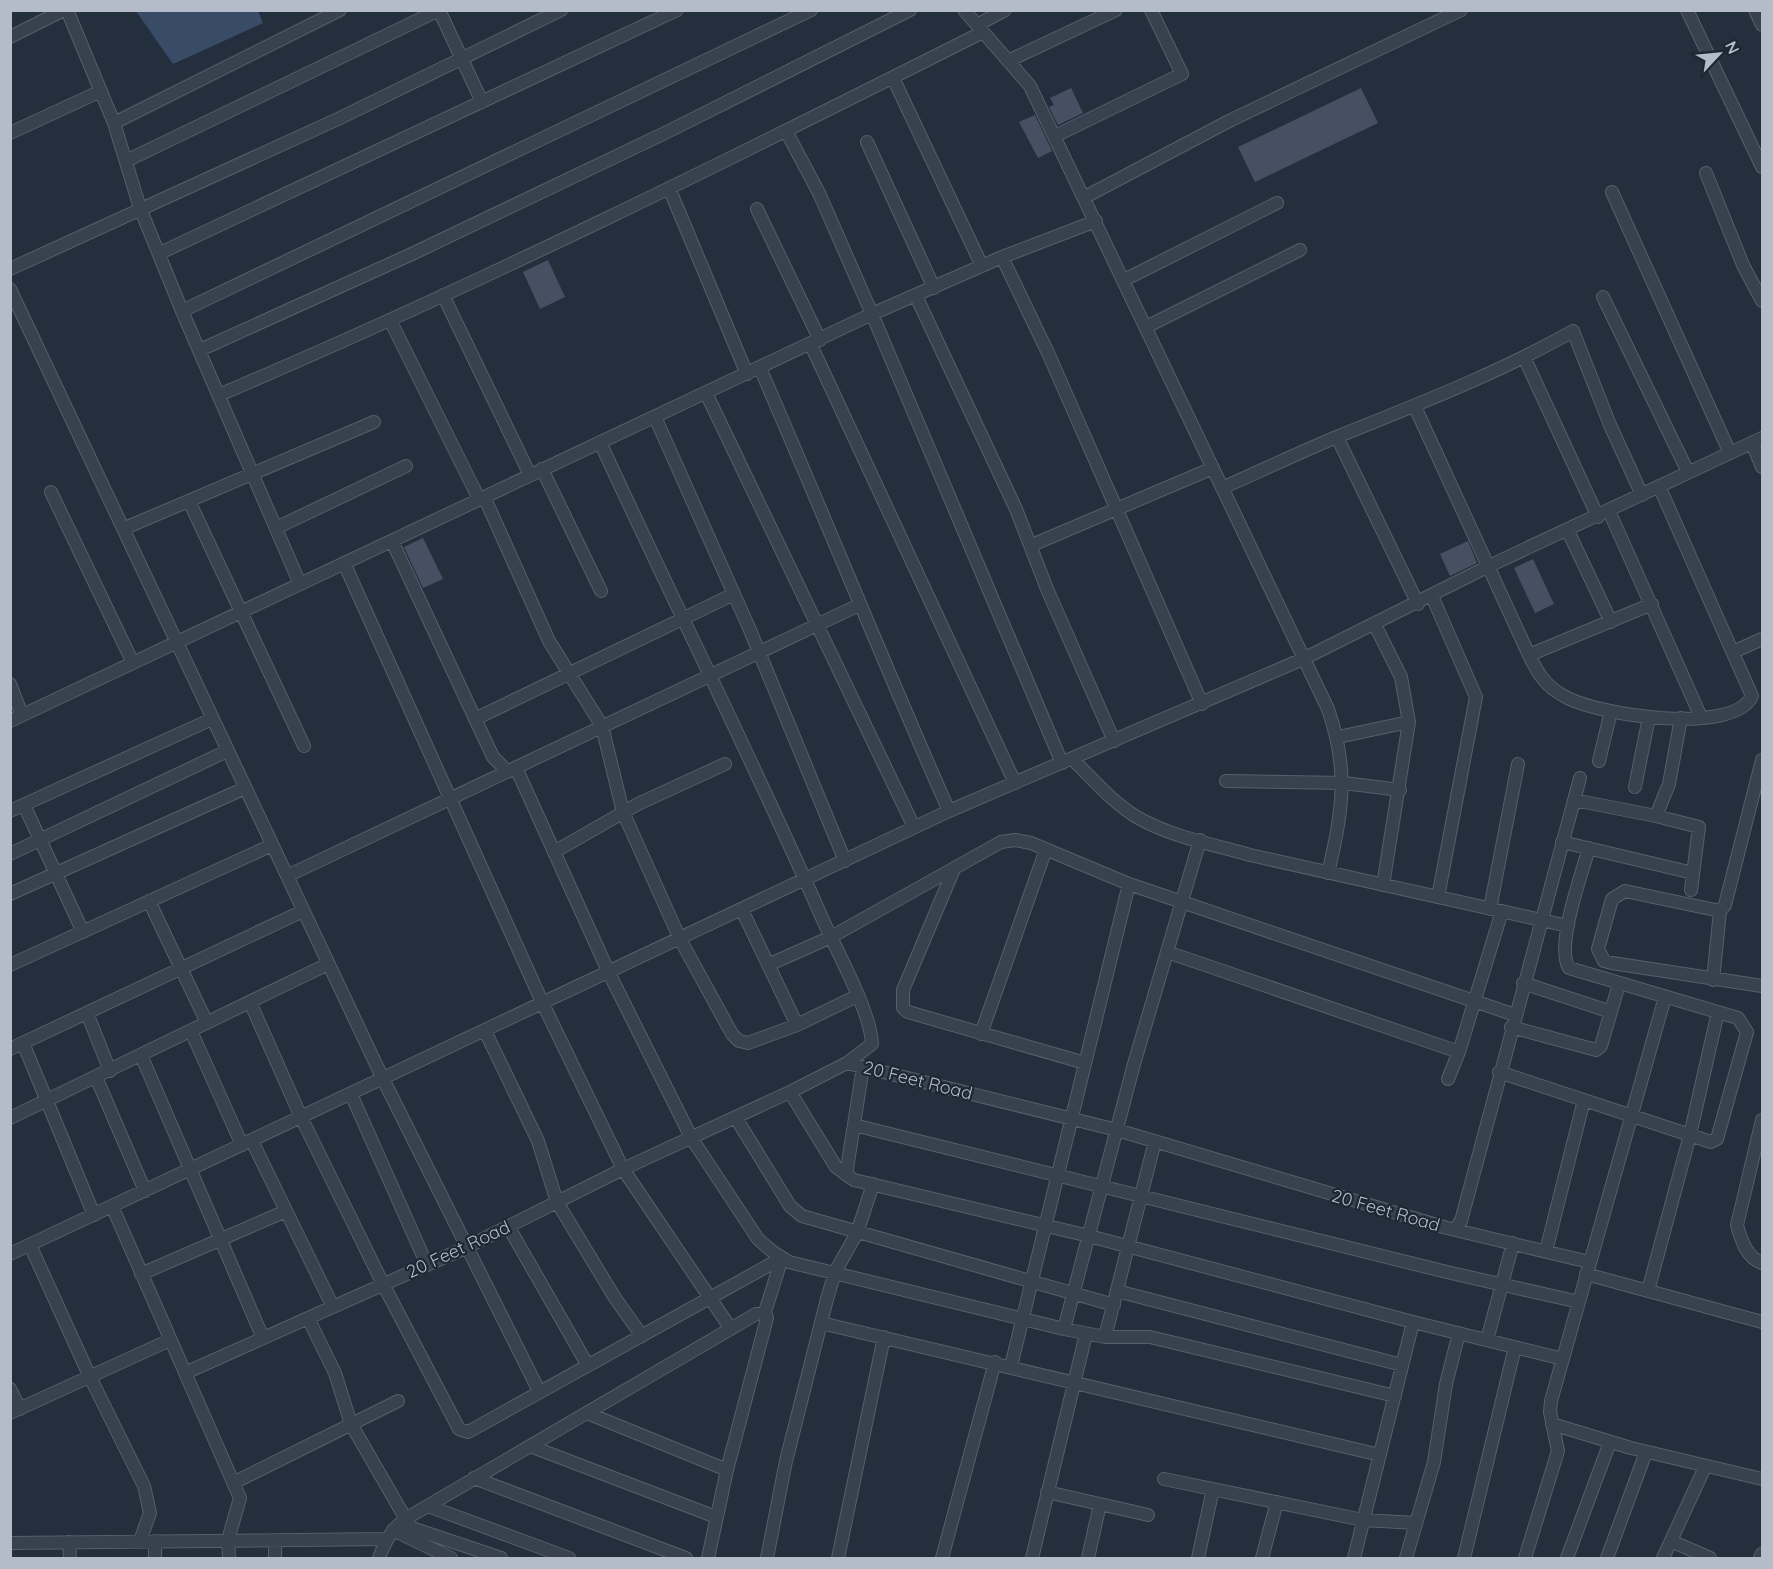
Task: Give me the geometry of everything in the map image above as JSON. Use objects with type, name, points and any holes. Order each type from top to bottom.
[{"type":"street","points":[[10,37],[66,10],[114,123],[140,208],[300,584]]},
{"type":"street","points":[[114,123],[340,10]]},
{"type":"street","points":[[10,269],[338,119],[561,10]]},
{"type":"street","points":[[160,253],[677,10]]},
{"type":"street","points":[[182,311],[811,10]]},
{"type":"street","points":[[200,350],[414,253],[668,132],[910,10]]},
{"type":"street","points":[[964,10],[1030,86],[1328,709],[1338,737],[1344,783],[1340,826],[1329,873]]},
{"type":"street","points":[[219,395],[390,320],[786,131],[892,78],[980,28],[1005,10]]},
{"type":"street","points":[[1008,61],[1116,10]]},
{"type":"street","points":[[1055,136],[1182,74],[1151,10]]},
{"type":"street","points":[[1085,197],[1231,120],[1461,10]]},
{"type":"street","points":[[1688,10],[1762,167]]},
{"type":"street","points":[[1755,10],[1762,25]]},
{"type":"street","points":[[126,161],[439,11],[482,102]]},
{"type":"street","points":[[892,78],[982,266]]},
{"type":"street","points":[[10,133],[101,91]]},
{"type":"street","points":[[786,131],[819,193],[1067,761],[1133,815],[1149,823],[1200,840],[1329,873],[1568,926]]},
{"type":"street","points":[[867,142],[934,288]]},
{"type":"street","points":[[1706,173],[1743,265],[1762,302]]},
{"type":"street","points":[[669,188],[747,374]]},
{"type":"street","points":[[1612,192],[1730,453]]},
{"type":"street","points":[[1124,280],[1277,203]]},
{"type":"street","points":[[757,209],[815,343],[1015,783]]},
{"type":"street","points":[[10,684],[16,718],[542,469],[815,343],[872,314],[1002,257],[1096,221]]},
{"type":"street","points":[[1146,327],[1300,250]]},
{"type":"street","points":[[1002,257],[1049,355],[1202,704]]},
{"type":"street","points":[[10,289],[179,641],[212,719],[383,1079],[465,1248],[539,1391]]},
{"type":"street","points":[[443,295],[530,475]]},
{"type":"street","points":[[916,296],[1032,545],[1047,589],[1114,741]]},
{"type":"street","points":[[1604,297],[1688,472]]},
{"type":"street","points":[[390,320],[479,499],[486,501],[525,592],[569,675],[602,726],[623,812],[680,939],[732,1034],[739,1041],[748,1043],[797,1025],[857,996]]},
{"type":"street","points":[[1222,488],[1337,437],[1415,407],[1524,357],[1573,331],[1610,425],[1642,495]]},
{"type":"street","points":[[1524,357],[1652,604],[1701,717]]},
{"type":"street","points":[[760,368],[949,811]]},
{"type":"street","points":[[706,393],[915,827]]},
{"type":"street","points":[[1415,407],[1529,655],[1548,685],[1563,696],[1580,704],[1649,717],[1701,717],[1726,714],[1748,705],[1762,704]]},
{"type":"street","points":[[655,417],[759,652],[845,861]]},
{"type":"street","points":[[125,528],[374,422]]},
{"type":"street","points":[[1337,437],[1418,604]]},
{"type":"street","points":[[10,1254],[949,811],[1303,659],[1418,604],[1489,566],[1757,441],[1762,467]]},
{"type":"street","points":[[600,442],[806,879],[857,996],[872,1034],[872,1044],[848,1063]]},
{"type":"street","points":[[276,528],[406,466]]},
{"type":"street","points":[[1032,545],[1213,468]]},
{"type":"street","points":[[542,469],[601,591]]},
{"type":"street","points":[[1659,486],[1752,696],[1748,705]]},
{"type":"street","points":[[51,492],[133,663]]},
{"type":"street","points":[[189,501],[239,613],[304,746]]},
{"type":"street","points":[[1568,531],[1611,622]]},
{"type":"street","points":[[392,541],[493,757],[507,771]]},
{"type":"street","points":[[344,563],[543,1004],[623,1169],[711,1296],[731,1329]]},
{"type":"street","points":[[475,719],[734,594]]},
{"type":"street","points":[[1432,596],[1476,697],[1438,897]]},
{"type":"street","points":[[1529,655],[1652,604]]},
{"type":"street","points":[[286,876],[860,605]]},
{"type":"street","points":[[1375,625],[1401,677],[1409,722],[1400,790],[1383,885]]},
{"type":"street","points":[[1733,652],[1762,639]]},
{"type":"street","points":[[1599,761],[1611,711]]},
{"type":"street","points":[[1635,787],[1649,717]]},
{"type":"street","points":[[1656,816],[1669,784],[1681,718]]},
{"type":"street","points":[[10,811],[212,719]]},
{"type":"street","points":[[1338,737],[1409,722]]},
{"type":"street","points":[[10,854],[227,751]]},
{"type":"street","points":[[1713,980],[1720,911],[1725,905],[1762,760]]},
{"type":"street","points":[[554,852],[623,812],[725,764]]},
{"type":"street","points":[[1448,1079],[1460,1052],[1496,910],[1518,764]]},
{"type":"street","points":[[507,771],[516,770],[609,973],[692,1138],[759,1239],[782,1258],[1086,1334],[1105,1337],[1150,1337],[1395,1395]]},
{"type":"street","points":[[1455,1229],[1461,1221],[1499,1072],[1580,778]]},
{"type":"street","points":[[1226,781],[1344,783],[1400,790]]},
{"type":"street","points":[[10,894],[245,788]]},
{"type":"street","points":[[1574,800],[1699,827],[1691,890]]},
{"type":"street","points":[[24,805],[82,932]]},
{"type":"street","points":[[768,964],[831,937],[1001,842],[1015,840],[1046,849],[1129,884],[1474,1001],[1513,1021],[1596,1050],[1602,1046],[1619,984]]},
{"type":"street","points":[[1064,1329],[1117,1130],[1200,840]]},
{"type":"street","points":[[1562,842],[1693,873]]},
{"type":"street","points":[[10,965],[272,845]]},
{"type":"street","points":[[1499,1072],[1711,1142],[1717,1139],[1747,1032],[1738,1018],[1569,968],[1564,956],[1568,926],[1589,848]]},
{"type":"street","points":[[981,1034],[1046,849]]},
{"type":"street","points":[[954,869],[903,990],[901,1000],[903,1008],[908,1012],[1085,1063]]},
{"type":"street","points":[[1011,1366],[1129,884]]},
{"type":"street","points":[[1720,911],[1625,891],[1612,899],[1598,949],[1599,956],[1612,963],[1762,986]]},
{"type":"street","points":[[149,901],[207,1023]]},
{"type":"street","points":[[742,910],[797,1025]]},
{"type":"street","points":[[10,1049],[303,911]]},
{"type":"street","points":[[1167,952],[1460,1052]]},
{"type":"street","points":[[10,1118],[328,964]]},
{"type":"street","points":[[1523,983],[1611,1012]]},
{"type":"street","points":[[1525,1558],[1558,1451],[1552,1424],[1551,1401],[1665,997]]},
{"type":"street","points":[[250,1002],[301,1117],[383,1284],[459,1429],[468,1432],[782,1258]]},
{"type":"street","points":[[1648,1291],[1690,1135],[1718,1012]]},
{"type":"street","points":[[87,1013],[110,1071]]},
{"type":"street","points":[[191,1031],[247,1143],[286,1211],[333,1307]]},
{"type":"street","points":[[485,1031],[538,1141],[557,1202],[615,1298],[642,1336]]},
{"type":"street","points":[[23,1043],[94,1215]]},
{"type":"street","points":[[141,1055],[193,1168],[263,1338]]},
{"type":"street","name":"20 Feet Road","points":[[185,1373],[465,1248],[623,1169],[736,1118],[848,1063],[1117,1130],[1455,1229],[1546,1251],[1648,1291],[1762,1322]]},
{"type":"street","points":[[846,1175],[863,1067]]},
{"type":"street","points":[[96,1077],[145,1191]]},
{"type":"street","points":[[790,1092],[826,1153],[836,1167],[846,1175],[873,1184],[1089,1236],[1413,1322],[1563,1359]]},
{"type":"street","points":[[351,1094],[427,1265]]},
{"type":"street","points":[[1546,1251],[1584,1100]]},
{"type":"street","points":[[736,1118],[790,1206],[801,1216],[1114,1305]]},
{"type":"street","points":[[1762,1120],[1737,1225],[1741,1241],[1754,1260],[1762,1263]]},
{"type":"street","points":[[854,1125],[1102,1188],[1579,1302]]},
{"type":"street","points":[[1105,1337],[1155,1141]]},
{"type":"street","points":[[766,1558],[786,1461],[821,1323],[836,1272],[857,1233],[873,1184]]},
{"type":"street","points":[[112,1206],[240,1498],[228,1540],[229,1558]]},
{"type":"street","points":[[141,1274],[286,1211]]},
{"type":"street","points":[[508,1226],[587,1364]]},
{"type":"street","points":[[1487,1340],[1513,1243]]},
{"type":"street","points":[[30,1245],[90,1377],[144,1486],[150,1513],[140,1541]]},
{"type":"street","points":[[708,1558],[727,1470],[767,1318],[765,1312],[782,1258]]},
{"type":"street","points":[[1117,1291],[1402,1365]]},
{"type":"street","points":[[379,1558],[399,1528],[428,1506],[731,1329],[765,1312]]},
{"type":"street","points":[[308,1318],[334,1373],[351,1424],[399,1528],[451,1558]]},
{"type":"street","points":[[1354,1558],[1413,1322]]},
{"type":"street","points":[[821,1323],[1011,1366],[1380,1455]]},
{"type":"street","points":[[1406,1558],[1434,1462],[1446,1384],[1459,1333]]},
{"type":"street","points":[[1032,1558],[1086,1334]]},
{"type":"street","points":[[838,1558],[884,1337]]},
{"type":"street","points":[[10,1389],[15,1411],[170,1340]]},
{"type":"street","points":[[1464,1558],[1515,1347]]},
{"type":"street","points":[[942,1558],[994,1362]]},
{"type":"street","points":[[233,1483],[398,1401]]},
{"type":"street","points":[[587,1413],[727,1470]]},
{"type":"street","points":[[1552,1424],[1646,1452],[1762,1479]]},
{"type":"street","points":[[1567,1558],[1610,1442]]},
{"type":"street","points":[[530,1446],[717,1517]]},
{"type":"street","points":[[1607,1558],[1646,1452]]},
{"type":"street","points":[[1663,1558],[1705,1467]]},
{"type":"street","points":[[474,1478],[686,1558]]},
{"type":"street","points":[[1164,1479],[1363,1520],[1416,1523]]},
{"type":"street","points":[[1198,1558],[1213,1489]]},
{"type":"street","points":[[1047,1492],[1148,1515]]},
{"type":"street","points":[[1262,1558],[1277,1502]]},
{"type":"street","points":[[1088,1558],[1100,1504]]},
{"type":"street","points":[[428,1506],[569,1558]]},
{"type":"street","points":[[10,1543],[275,1540],[399,1528],[501,1558]]},
{"type":"street","points":[[275,1540],[275,1558]]},
{"type":"street","points":[[156,1541],[156,1558]]},
{"type":"street","points":[[1671,1541],[1710,1558]]},
{"type":"street","points":[[69,1542],[70,1558]]},
{"type":"street","points":[[1760,1558],[1762,1554]]},
{"type":"water","points":[[136,11],[258,11],[263,23],[173,64]]},
{"type":"building","points":[[1071,88],[1083,113],[1058,125],[1049,107],[1054,105],[1050,98]]},
{"type":"building","points":[[1361,88],[1378,123],[1255,182],[1238,147]]},
{"type":"building","points":[[1035,115],[1052,151],[1038,158],[1019,122]]},
{"type":"building","points":[[548,260],[565,297],[540,309],[523,272]]},
{"type":"building","points":[[423,538],[443,579],[423,588],[404,547]]},
{"type":"building","points":[[1468,541],[1477,563],[1450,576],[1440,554]]},
{"type":"building","points":[[1533,559],[1554,604],[1535,613],[1514,568]]}]
